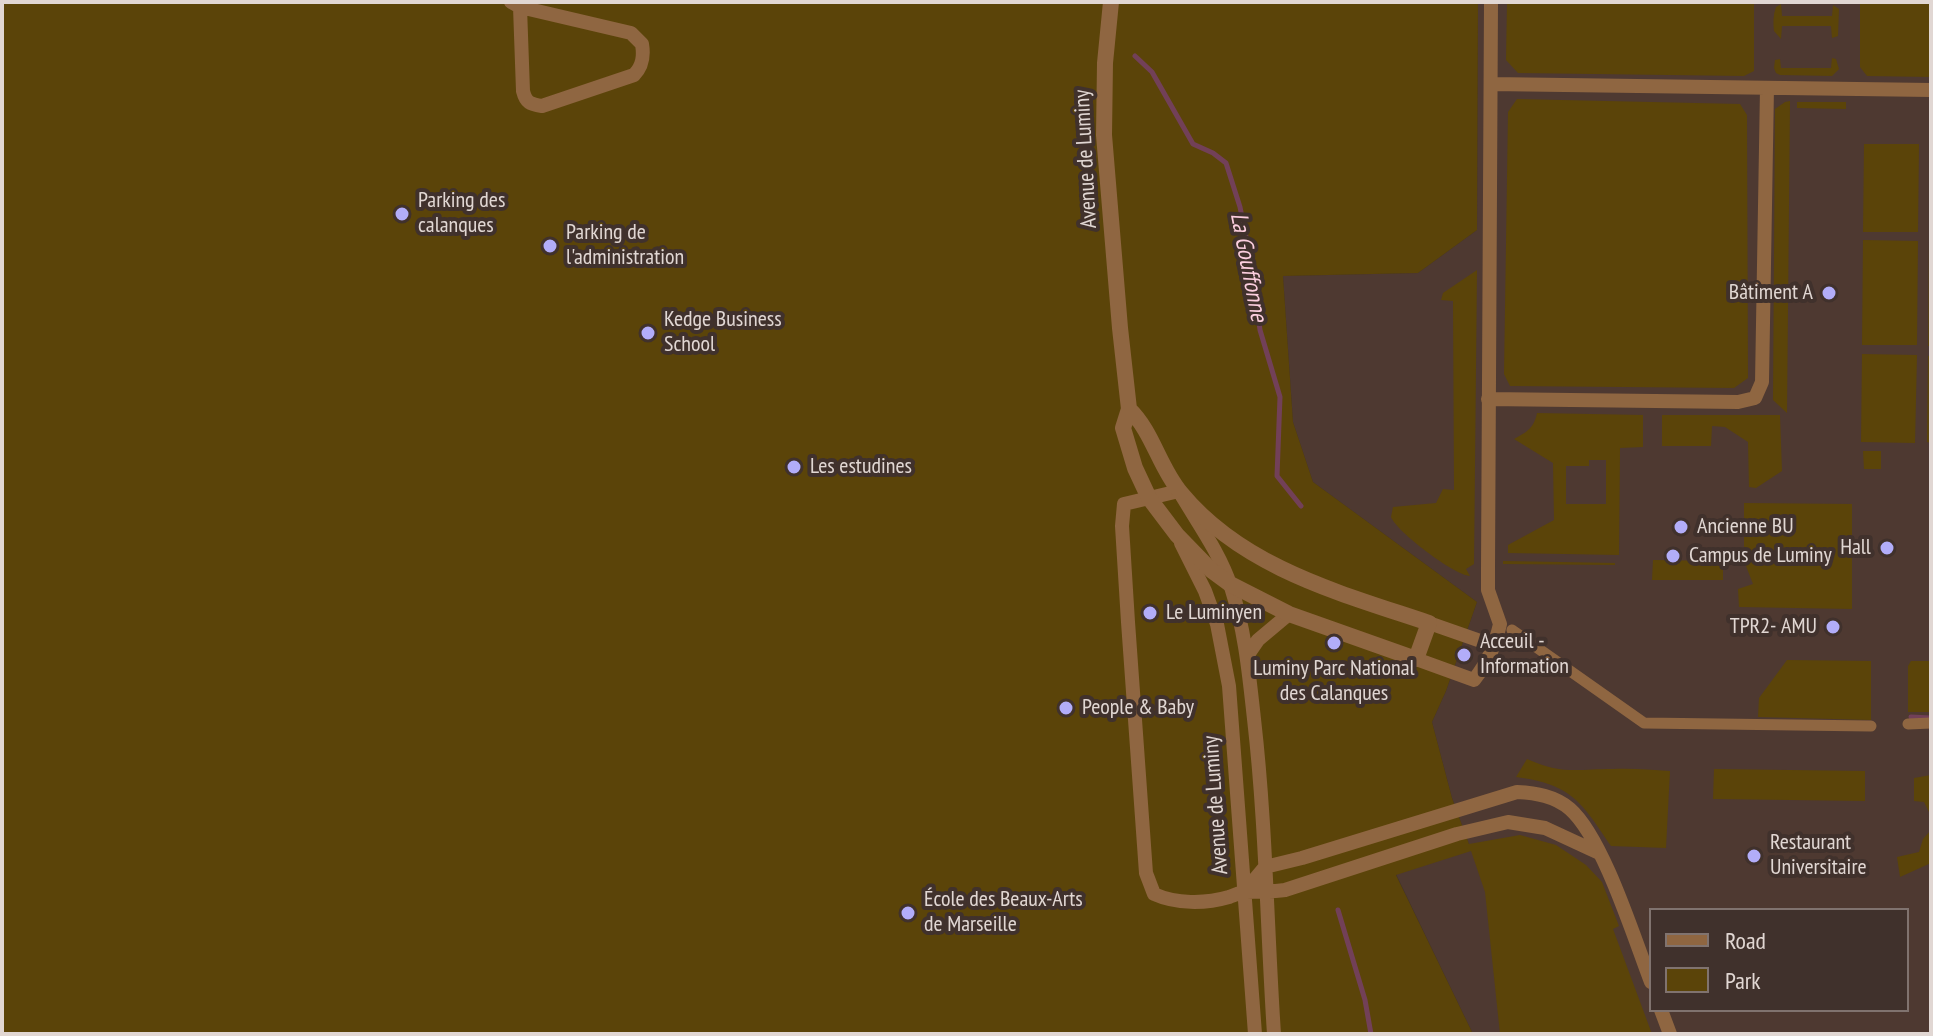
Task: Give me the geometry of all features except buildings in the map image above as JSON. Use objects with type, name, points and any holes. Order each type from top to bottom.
[{"type":"street","name":"Avenue de Luminy","points":[[1111,2],[1105,63],[1104,135],[1129,409],[1123,428],[1135,468],[1149,498],[1177,535],[1211,570],[1230,584],[1289,614],[1416,659]]},
{"type":"street","points":[[1491,2],[1488,590],[1500,624],[1490,659],[1474,680],[1416,659],[1429,623],[1492,645]]},
{"type":"street","points":[[516,4],[631,33],[642,44],[643,61],[639,70],[634,75],[542,106],[529,104],[523,91],[516,4]]},
{"type":"street","points":[[1491,84],[1931,90]]},
{"type":"street","points":[[1488,399],[1738,402],[1755,398],[1762,382],[1767,88]]},
{"type":"street","name":"Avenue de Luminy","points":[[1129,409],[1141,420],[1230,584],[1247,656],[1258,754],[1274,1034]]},
{"type":"street","name":"Avenue de Luminy","points":[[1179,491],[1219,531],[1278,569],[1321,587],[1429,623]]},
{"type":"street","points":[[1179,491],[1124,504],[1122,526],[1146,873],[1154,894],[1169,900],[1222,898],[1244,892],[1285,890],[1457,834],[1508,822],[1545,828],[1599,853]]},
{"type":"street","name":"Avenue de Luminy","points":[[1177,535],[1205,591],[1220,640],[1233,729],[1255,1034]]},
{"type":"street","points":[[1247,656],[1258,640],[1289,614]]},
{"type":"street","points":[[1512,630],[1563,669],[1644,723],[1871,726]]},
{"type":"street","points":[[1908,724],[1931,723]]},
{"type":"street","points":[[1244,892],[1265,867],[1517,792],[1537,793],[1567,806],[1590,832],[1649,977]]},
{"type":"street","points":[[1662,1012],[1670,1034]]},
{"type":"shaded area","name":"Campus de Luminy","points":[[1478,2],[1931,2],[1931,1034],[1473,1034],[1396,874],[1471,850],[1452,798],[1432,722],[1477,602],[1313,482],[1293,422],[1283,276],[1418,273],[1477,230]]},
{"type":"green space","points":[[2,2],[1478,2],[1477,230],[1418,273],[1283,276],[1293,422],[1313,482],[1477,602],[1432,722],[1452,798],[1469,844],[1520,835],[1556,845],[1586,865],[1602,882],[1619,926],[1613,929],[1652,1034],[1500,1034],[1485,892],[1471,851],[1396,875],[1473,1034],[2,1034]]},
{"type":"green space","points":[[1507,2],[1754,2],[1754,71],[1744,76],[1518,73],[1506,60]]},
{"type":"green space","points":[[1860,2],[1931,2],[1931,77],[1867,76],[1860,67]]},
{"type":"green space","points":[[1781,4],[1782,16],[1832,16],[1833,5],[1839,9],[1838,36],[1832,38],[1831,26],[1782,26],[1781,39],[1774,31],[1773,22],[1776,7]]},
{"type":"green space","points":[[1832,58],[1836,59],[1839,69],[1832,76],[1780,75],[1774,68],[1775,60],[1780,59],[1781,68],[1831,68]]},
{"type":"green space","points":[[1517,99],[1740,104],[1747,115],[1748,378],[1734,388],[1510,386],[1504,374],[1508,112]]},
{"type":"green space","points":[[1790,101],[1787,413],[1773,400],[1775,109]]},
{"type":"green space","points":[[1797,102],[1846,102],[1846,109],[1797,108]]},
{"type":"green space","points":[[1864,144],[1919,144],[1918,232],[1863,232]]},
{"type":"green space","points":[[1863,240],[1918,241],[1917,345],[1862,345]]},
{"type":"green space","points":[[1931,242],[1931,346],[1928,346]]},
{"type":"green space","points":[[1477,270],[1474,564],[1466,569],[1470,576],[1427,552],[1391,517],[1393,507],[1436,503],[1443,489],[1454,490],[1453,301],[1441,300],[1443,293]]},
{"type":"green space","points":[[1862,354],[1917,355],[1915,443],[1861,442]]},
{"type":"green space","points":[[1931,355],[1931,443],[1927,442],[1928,356]]},
{"type":"green space","points":[[1537,413],[1643,415],[1643,447],[1620,448],[1619,555],[1508,553],[1508,545],[1554,520],[1553,463],[1514,439],[1529,429]],"holes":[[[1589,460],[1606,460],[1606,504],[1566,504],[1566,466],[1589,466]]]},
{"type":"green space","points":[[1662,415],[1780,415],[1782,471],[1756,488],[1749,487],[1748,442],[1725,427],[1712,426],[1711,446],[1662,446]]},
{"type":"green space","points":[[1863,451],[1881,451],[1881,469],[1864,469]]},
{"type":"green space","points":[[1744,503],[1852,504],[1852,609],[1739,607],[1738,589],[1753,584],[1744,561]]},
{"type":"green space","points":[[1653,560],[1723,561],[1723,580],[1652,580]]},
{"type":"green space","points":[[1503,561],[1615,563],[1615,565],[1503,564]]},
{"type":"green space","points":[[1787,660],[1871,661],[1871,720],[1758,717],[1759,698]]},
{"type":"green space","points":[[1911,661],[1931,661],[1931,712],[1908,712],[1908,666]]},
{"type":"green space","points":[[1527,759],[1570,770],[1670,771],[1666,848],[1611,846],[1574,798],[1550,785],[1516,777]]},
{"type":"green space","points":[[1714,769],[1865,771],[1865,801],[1713,799]]},
{"type":"green space","points":[[1931,775],[1931,816],[1924,802],[1914,801],[1914,778]]},
{"type":"green space","points":[[1931,830],[1931,863],[1900,877],[1897,857],[1919,852],[1923,839]]},
{"type":"waterway","name":"La Gouffonne","points":[[1135,56],[1152,72],[1193,144],[1226,163],[1240,207],[1260,330],[1280,397],[1277,476],[1301,506]]},
{"type":"waterway","points":[[1911,717],[1930,718]]},
{"type":"waterway","name":"La Gouffonne","points":[[1338,910],[1365,1000],[1371,1034]]},
{"type":"place","name":"Parking des calanques","points":[[402,214]]},
{"type":"place","name":"Parking de l'administration","points":[[550,246]]},
{"type":"place","name":"Bâtiment A","points":[[1829,293]]},
{"type":"place","name":"Kedge Business School","points":[[648,333]]},
{"type":"place","name":"Les estudines","points":[[794,467]]},
{"type":"place","name":"Ancienne BU","points":[[1681,527]]},
{"type":"place","name":"Hall","points":[[1887,548]]},
{"type":"place","name":"Campus de Luminy","points":[[1673,556]]},
{"type":"place","name":"Le Luminyen","points":[[1150,613]]},
{"type":"place","name":"TPR2- AMU","points":[[1833,627]]},
{"type":"place","name":"Luminy Parc National des Calanques","points":[[1334,643]]},
{"type":"place","name":"Acceuil - Information","points":[[1464,655]]},
{"type":"place","name":"People & Baby","points":[[1066,708]]},
{"type":"place","name":"Restaurant Universitaire","points":[[1754,856]]},
{"type":"place","name":"École des Beaux-Arts de Marseille","points":[[908,913]]}]
